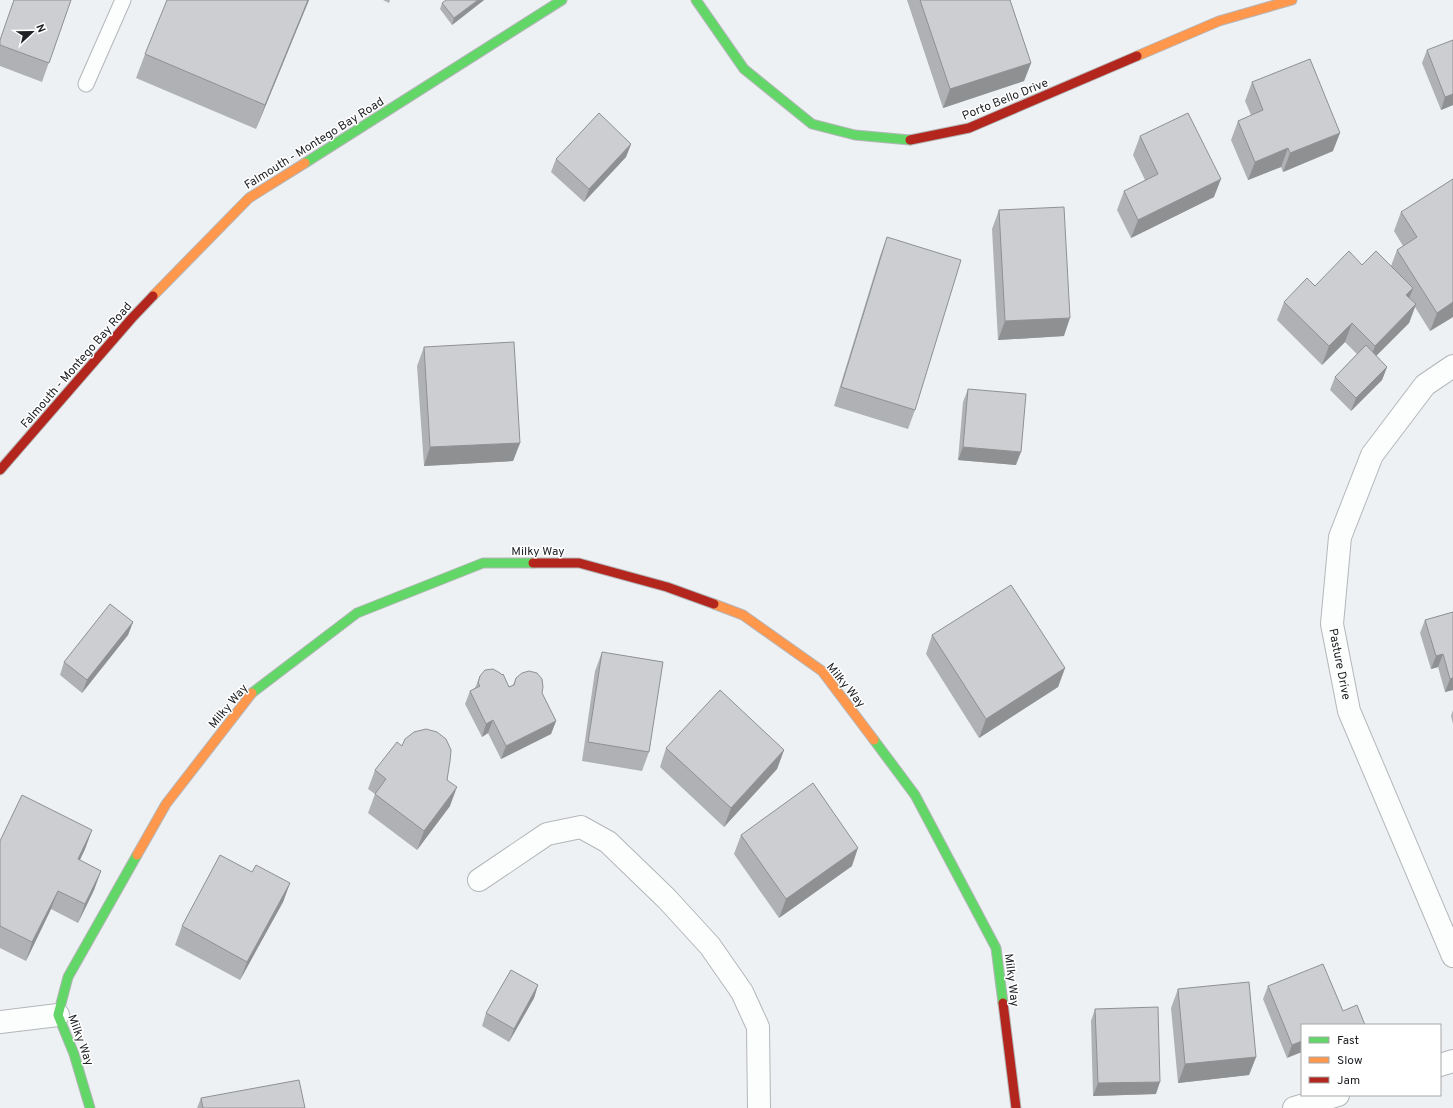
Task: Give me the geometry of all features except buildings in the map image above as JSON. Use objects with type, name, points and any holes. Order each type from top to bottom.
[{"type":"street","name":"Falmouth - Montego Bay Road","points":[[0,470],[132,318],[248,198],[562,0]]},
{"type":"street","name":"Porto Bello Drive","points":[[696,0],[744,69],[812,124],[855,135],[912,140],[969,128],[1219,21],[1292,0]]},
{"type":"street","name":"Pasture Drive","points":[[1453,366],[1425,385],[1372,455],[1340,537],[1332,624],[1349,711],[1453,956]]},
{"type":"street","name":"Milky Way","points":[[90,1108],[74,1054],[58,1015],[68,977],[166,804],[249,695],[357,613],[483,563],[579,563],[667,587],[743,615],[822,671],[915,795],[996,948],[1016,1108]]},
{"type":"street","points":[[479,880],[547,834],[581,827],[608,842],[667,899],[710,946],[742,992],[758,1027],[760,1108]]},
{"type":"street","points":[[0,1022],[58,1015]]},
{"type":"street","points":[[1441,1065],[1453,1061]]},
{"type":"street","points":[[1294,1108],[1335,1096]]},
{"type":"lane","points":[[86,84],[123,0]]},
{"type":"traffic: fast","points":[[305,163],[562,0]]},
{"type":"traffic: fast","points":[[696,0],[744,69],[812,124],[855,135],[910,140]]},
{"type":"traffic: fast","points":[[252,693],[357,613],[483,563],[533,563]]},
{"type":"traffic: fast","points":[[874,740],[915,795],[996,948],[1003,1003]]},
{"type":"traffic: fast","points":[[90,1108],[74,1054],[58,1015],[68,977],[137,855]]},
{"type":"traffic: slow","points":[[1137,56],[1219,21],[1292,0]]},
{"type":"traffic: slow","points":[[153,296],[249,198],[305,163]]},
{"type":"traffic: slow","points":[[714,604],[743,615],[822,671],[874,740]]},
{"type":"traffic: slow","points":[[137,855],[166,804],[252,693]]},
{"type":"traffic: jam","points":[[910,140],[969,128],[1137,56]]},
{"type":"traffic: jam","points":[[0,470],[132,318],[153,296]]},
{"type":"traffic: jam","points":[[533,563],[579,563],[667,587],[714,604]]},
{"type":"traffic: jam","points":[[1003,1003],[1016,1108]]}]
